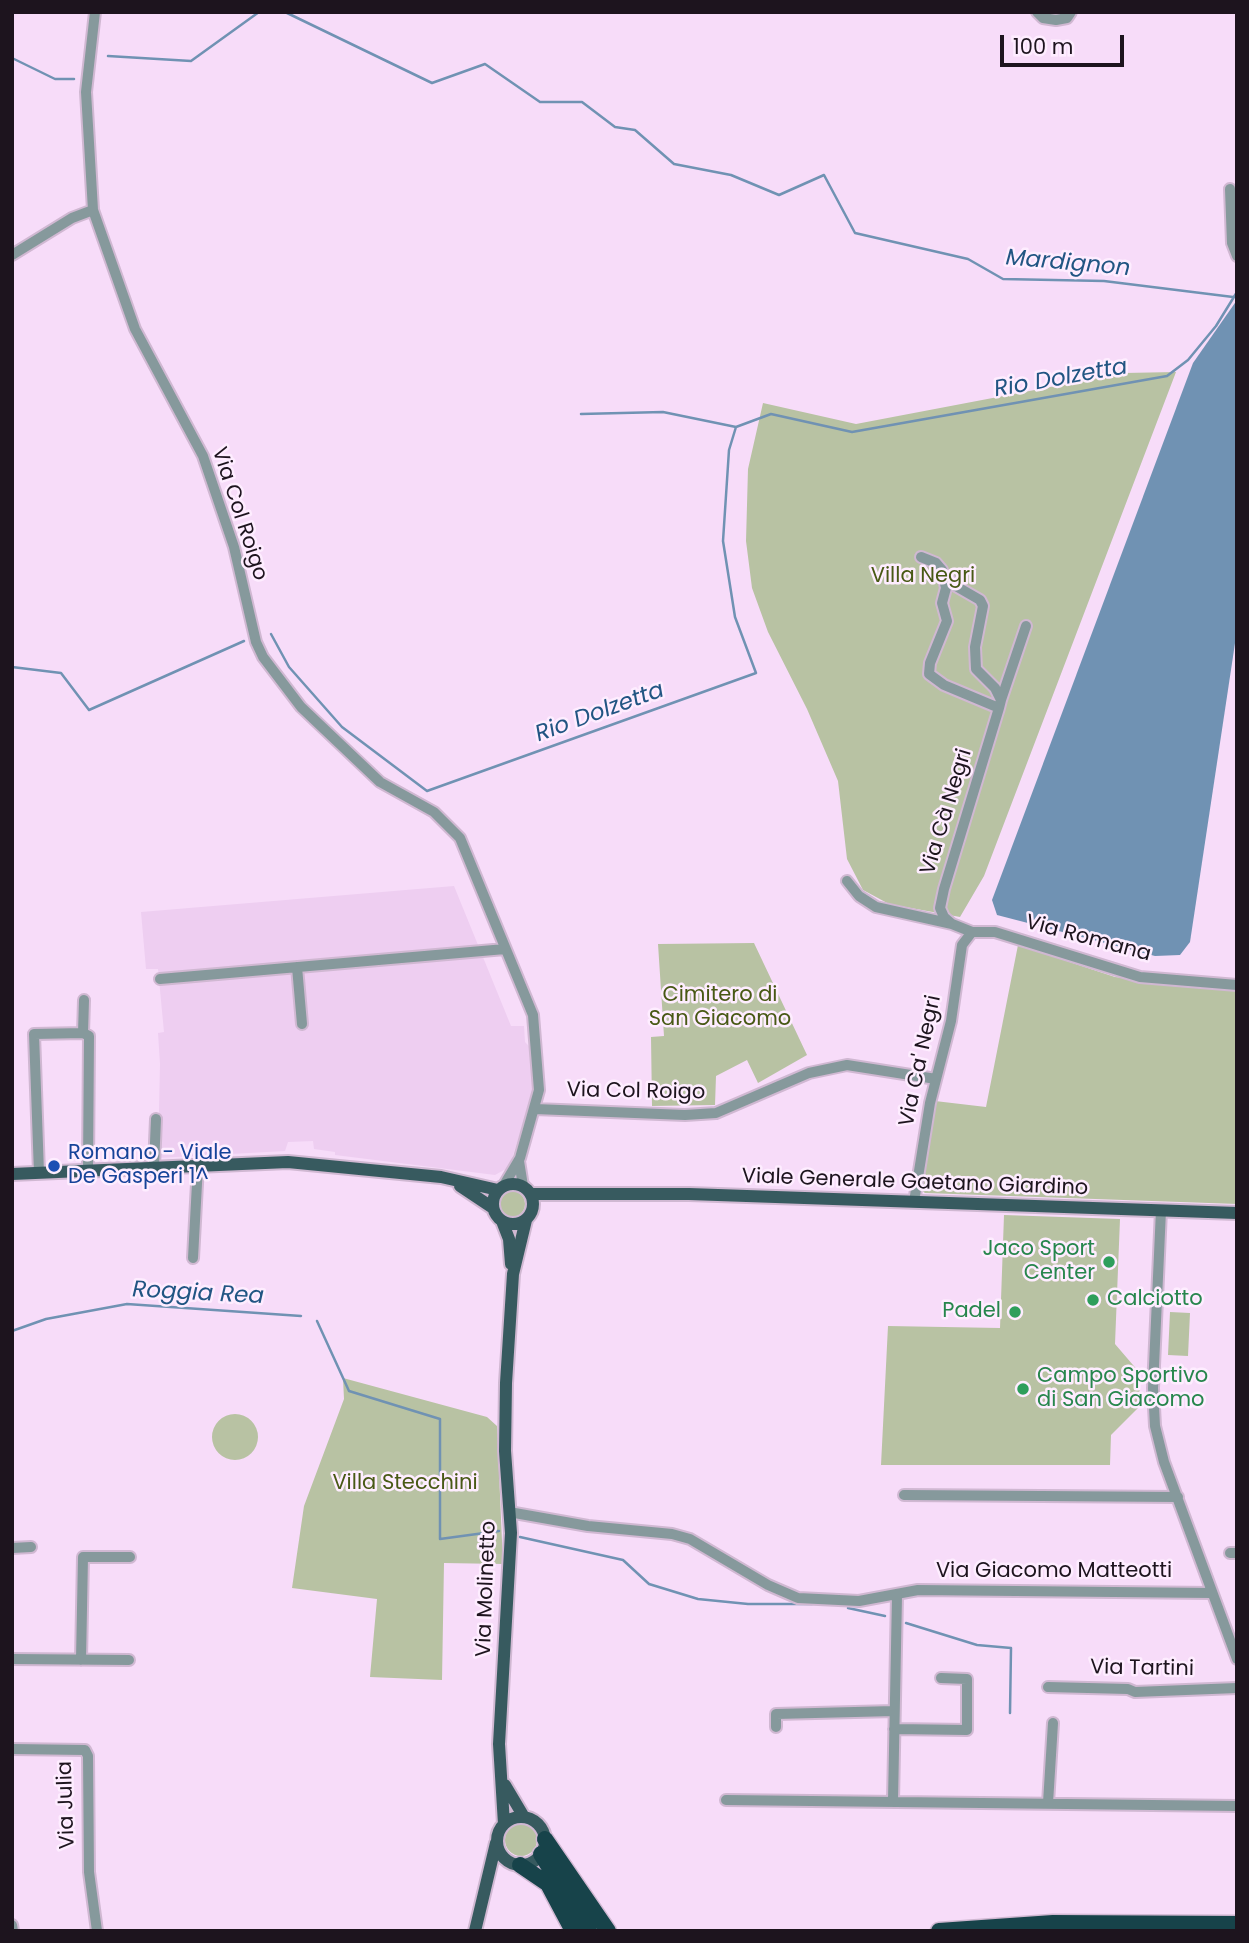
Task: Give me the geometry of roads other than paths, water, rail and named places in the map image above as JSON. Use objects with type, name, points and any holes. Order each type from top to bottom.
[{"type":"highway","points":[[543,1847],[589,1931]]},
{"type":"highway","points":[[543,1847],[608,1931]]},
{"type":"highway","points":[[514,1863],[548,1884],[573,1931]]},
{"type":"highway","points":[[939,1931],[1054,1923],[1237,1924]]},
{"type":"main road","points":[[12,1174],[154,1166],[317,1163],[441,1177],[527,1190],[528,1217],[514,1224],[502,1222],[483,1198],[441,1177]]},
{"type":"main road","points":[[493,1208],[501,1187]]},
{"type":"main road","name":"Viale Generale Gaetano Giardino","points":[[527,1190],[1237,1213]]},
{"type":"main road","name":"Viale Generale Gaetano Giardino","points":[[528,1217],[548,1203],[592,1192]]},
{"type":"main road","name":"Via Molinetto","points":[[513,1274],[528,1217]]},
{"type":"main road","name":"Via Molinetto","points":[[502,1222],[509,1240],[513,1274],[505,1451],[512,1533],[499,1744],[505,1824]]},
{"type":"main road","name":"Via Molinetto","points":[[501,1778],[524,1817],[538,1825],[543,1847]]},
{"type":"main road","points":[[475,1931],[497,1837],[505,1824],[524,1817]]},
{"type":"main road","points":[[497,1837],[499,1851],[514,1863]]},
{"type":"main road","points":[[489,1877],[514,1863],[528,1864],[543,1847]]},
{"type":"street","name":"Via Col Roigo","points":[[95,12],[86,92],[93,210],[135,328],[202,456],[234,547],[256,642],[263,657],[301,707],[372,775],[434,812],[460,838],[533,1015],[539,1090],[536,1109],[519,1161],[501,1187]]},
{"type":"street","points":[[1037,12],[1043,18],[1056,20],[1067,18],[1071,12]]},
{"type":"street","points":[[1230,189],[1232,243],[1237,256]]},
{"type":"street","points":[[12,255],[72,218],[93,210]]},
{"type":"street","points":[[920,557],[936,563],[954,585],[981,600],[982,615],[975,648],[976,669],[1000,704]]},
{"type":"street","points":[[945,576],[946,588],[942,603],[947,621],[930,663],[929,674],[944,685],[1000,704]]},
{"type":"street","points":[[1000,704],[1026,626]]},
{"type":"street","name":"Via Cà Negri","points":[[952,924],[944,917],[940,908],[1000,704]]},
{"type":"street","points":[[847,881],[859,896],[876,907],[952,924],[972,932]]},
{"type":"street","name":"Via Romana","points":[[972,932],[995,932],[1140,976],[1237,985]]},
{"type":"street","name":"Via Ca' Negri","points":[[914,1202],[936,1079],[949,1031],[962,945],[972,932]]},
{"type":"street","points":[[160,979],[505,949]]},
{"type":"street","points":[[297,967],[302,1024]]},
{"type":"street","points":[[83,1033],[85,1000]]},
{"type":"street","points":[[39,1173],[34,1034],[83,1033],[90,1039],[88,1170]]},
{"type":"street","name":"Via Col Roigo","points":[[536,1109],[685,1115],[716,1113],[809,1073],[847,1065],[936,1079]]},
{"type":"street","points":[[154,1166],[156,1119]]},
{"type":"street","name":"Via Col Roigo","points":[[519,1161],[527,1190]]},
{"type":"street","points":[[193,1258],[198,1165]]},
{"type":"street","points":[[1161,1210],[1153,1415],[1160,1450],[1237,1660]]},
{"type":"street","points":[[904,1495],[1178,1497]]},
{"type":"street","name":"Via Giacomo Matteotti","points":[[509,1512],[588,1526],[672,1534],[690,1539],[776,1590],[798,1598],[859,1601],[918,1590],[1212,1592]]},
{"type":"street","points":[[12,1548],[31,1547]]},
{"type":"street","points":[[81,1660],[83,1557],[130,1558]]},
{"type":"street","points":[[893,1801],[897,1596]]},
{"type":"street","points":[[12,1659],[129,1660]]},
{"type":"street","points":[[894,1729],[967,1730],[967,1679],[941,1678]]},
{"type":"street","name":"Via Tartini","points":[[1048,1687],[1128,1689],[1135,1692],[1237,1688]]},
{"type":"street","points":[[776,1727],[776,1714],[894,1712]]},
{"type":"street","points":[[1048,1803],[1053,1723]]},
{"type":"street","name":"Via Julia","points":[[12,1749],[85,1750],[88,1756],[89,1872],[96,1931]]},
{"type":"street","points":[[726,1800],[1237,1806]]},
{"type":"street","points":[[12,1925],[13,1931]]},
{"type":"water","points":[[1237,300],[1237,630],[1190,942],[1180,955],[1155,956],[997,915],[992,900],[1193,363]]},
{"type":"waterway","name":"Mardignon","points":[[108,56],[191,61],[259,12]]},
{"type":"waterway","name":"Mardignon","points":[[285,12],[432,83],[485,64],[540,102],[582,102],[615,127],[635,130],[674,164],[731,175],[779,195],[824,175],[855,233],[968,259],[1003,279],[1104,281],[1233,297]]},
{"type":"waterway","name":"Mardignon","points":[[12,58],[55,79],[74,79]]},
{"type":"waterway","name":"Rio Dolzetta","points":[[271,634],[289,667],[342,727],[427,791],[756,673],[735,617],[723,541],[729,450],[736,427],[771,414],[852,432],[1167,376],[1188,360],[1216,326],[1237,292]]},
{"type":"waterway","name":"Rio Dolzetta","points":[[581,414],[663,412],[736,427]]},
{"type":"waterway","name":"Rio Dolzetta","points":[[12,667],[61,673],[89,710],[244,641]]},
{"type":"waterway","name":"Roggia Rea","points":[[12,1331],[46,1319],[127,1304],[301,1316]]},
{"type":"waterway","name":"Roggia Rea","points":[[317,1321],[349,1391],[440,1419],[440,1539],[499,1531]]},
{"type":"waterway","name":"Roggia Rea","points":[[520,1537],[623,1560],[649,1584],[698,1599],[748,1604],[812,1604]]},
{"type":"waterway","name":"Roggia Rea","points":[[848,1608],[885,1616]]},
{"type":"waterway","name":"Roggia Rea","points":[[906,1623],[977,1645],[1011,1648],[1010,1713]]},
{"type":"place","name":"Romano - Viale De Gasperi 1^","points":[[54,1166]]},
{"type":"place","name":"Jaco Sport Center","points":[[1109,1262]]},
{"type":"place","name":"Calciotto","points":[[1093,1300]]},
{"type":"place","name":"Padel","points":[[1015,1312]]},
{"type":"place","name":"Campo Sportivo di San Giacomo","points":[[1023,1389]]},
{"type":"park label","name":"Villa Negri","points":[[923,577]]},
{"type":"park label","name":"Cimitero di San Giacomo","points":[[720,1008]]},
{"type":"park label","name":"Villa Stecchini","points":[[405,1484]]}]
